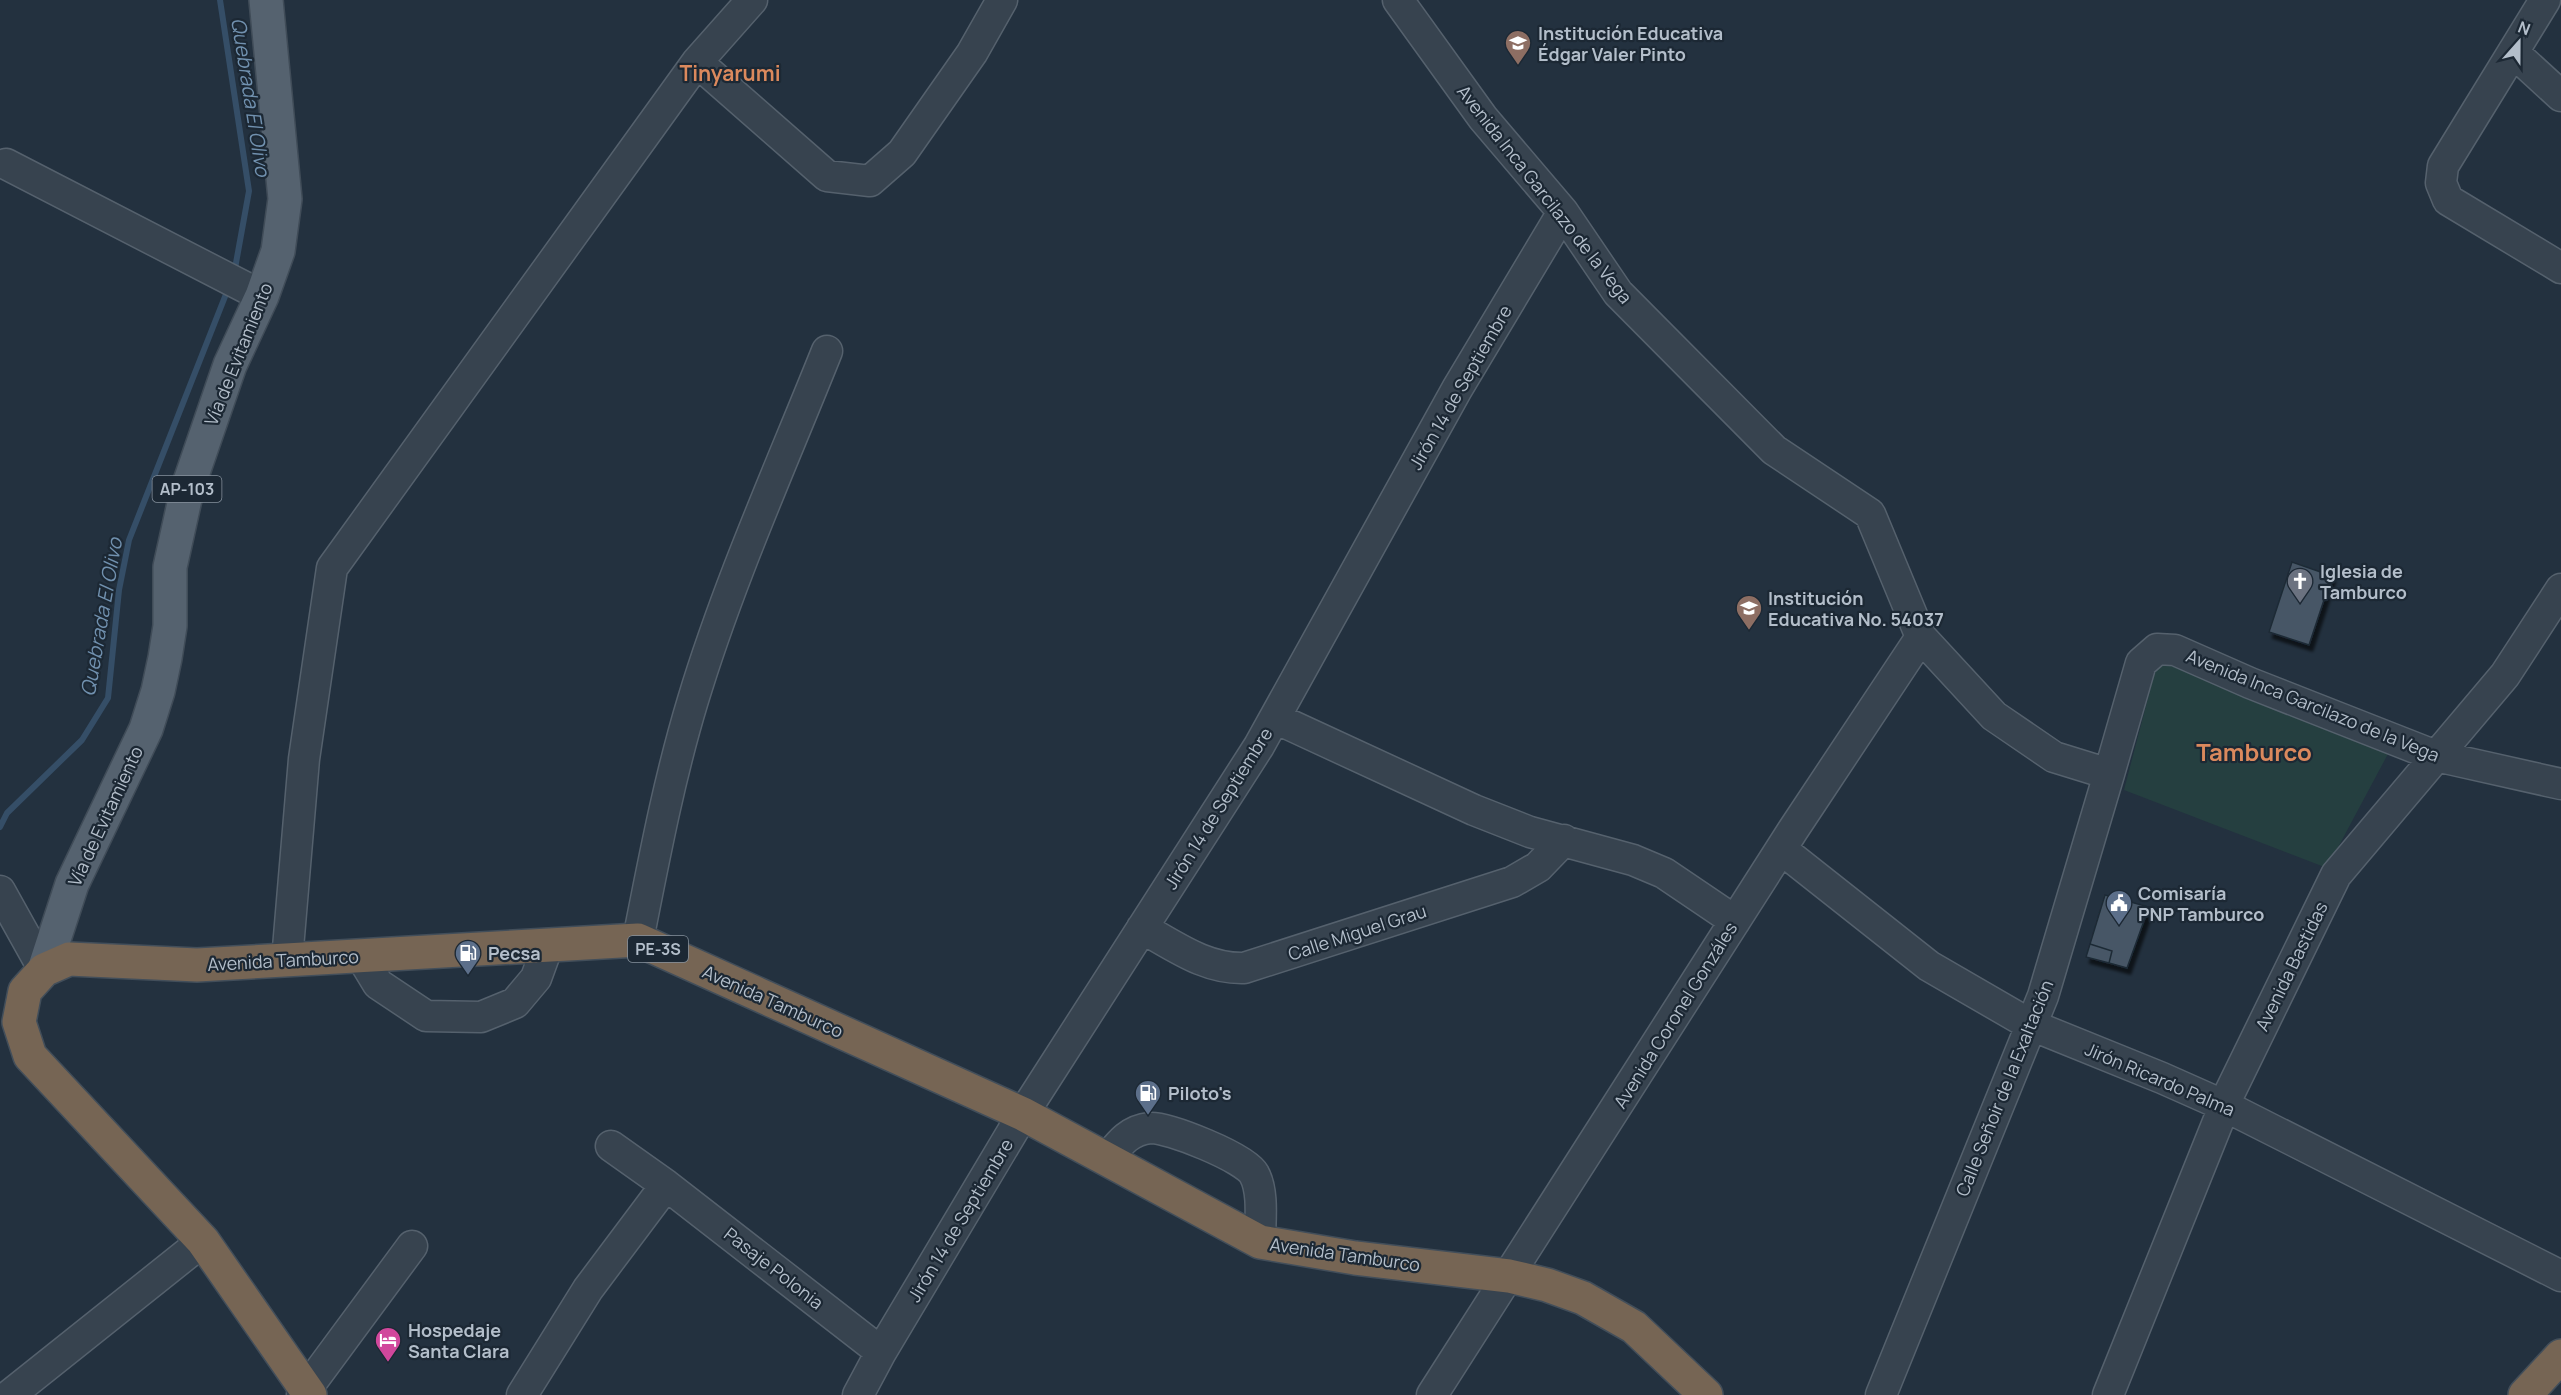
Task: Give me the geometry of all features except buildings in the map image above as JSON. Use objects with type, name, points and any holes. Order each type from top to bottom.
[{"type":"highway","name":"Avenida Tamburco","points":[[306,1393],[203,1241],[30,1056],[19,1022],[25,991],[44,970],[69,959],[196,965],[638,940],[1023,1114],[1260,1242],[1356,1258],[1509,1276],[1548,1285],[1583,1298],[1634,1327],[1706,1395]]},
{"type":"highway","points":[[2525,1395],[2561,1356]]},
{"type":"main road","name":"Vía de Evitamiento","points":[[44,970],[72,884],[146,729],[158,691],[170,626],[170,567],[180,513],[230,365],[262,296],[278,251],[285,199],[266,0]]},
{"type":"street","points":[[288,960],[304,759],[332,568],[697,62],[752,0]]},
{"type":"street","points":[[697,62],[827,176],[870,181],[902,153],[972,53],[1002,0]]},
{"type":"street","name":"Avenida Inca Garcilazo de la Vega","points":[[1398,0],[1483,118],[1563,212],[1618,293],[1774,450],[1870,514],[1921,637],[1994,716],[2054,757],[2109,774],[2141,663],[2157,649],[2175,650],[2250,684],[2436,756],[2561,784]]},
{"type":"street","points":[[2545,0],[2443,166],[2441,183],[2448,200],[2561,268]]},
{"type":"street","points":[[2513,52],[2561,96]]},
{"type":"street","points":[[6,164],[262,296]]},
{"type":"street","name":"Jirón 14 de Septiembre","points":[[858,1395],[881,1352],[1023,1114],[1275,718],[1457,389],[1563,212]]},
{"type":"street","points":[[638,940],[660,827],[693,700],[716,630],[827,351]]},
{"type":"street","name":"Avenida Bastidas","points":[[2108,1395],[2225,1106],[2336,874],[2505,675],[2561,589]]},
{"type":"street","name":"Avenida Coronel Gonzáles","points":[[1432,1395],[1781,849],[1921,637]]},
{"type":"street","points":[[1275,718],[1474,810],[1530,832],[1633,860],[1664,873],[1735,921]]},
{"type":"street","name":"Calle Señoir de la Exaltación","points":[[1881,1395],[2050,974],[2109,774]]},
{"type":"street","name":"Calle Miguel Grau","points":[[1142,928],[1207,963],[1222,968],[1244,968],[1512,882],[1538,867],[1564,840]]},
{"type":"street","name":"Jirón Ricardo Palma","points":[[1781,849],[1929,966],[2031,1025],[2225,1106],[2561,1276]]},
{"type":"street","points":[[0,891],[44,970]]},
{"type":"street","points":[[361,956],[378,984],[426,1016],[481,1017],[515,1003],[536,978],[548,945]]},
{"type":"street","points":[[1107,1159],[1128,1134],[1150,1128],[1167,1130],[1240,1161],[1254,1172],[1259,1191],[1260,1242]]},
{"type":"street","name":"Pasaje Polonia","points":[[611,1146],[666,1185],[881,1352]]},
{"type":"street","points":[[522,1395],[588,1289],[633,1232],[666,1185]]},
{"type":"street","points":[[10,1395],[203,1241]]},
{"type":"street","points":[[306,1393],[412,1246]]},
{"type":"green space","points":[[2158,660],[2258,703],[2389,752],[2327,868],[2124,790]]},
{"type":"waterway","name":"Quebrada El Olivo","points":[[220,0],[249,191],[234,274]]},
{"type":"waterway","name":"Quebrada El Olivo","points":[[0,827],[7,813],[82,740],[108,698],[119,590],[129,540],[228,289]]},
{"type":"place","name":"Institución Educativa Édgar Valer Pinto","points":[[1518,66]]},
{"type":"place","name":"Iglesia de Tamburco","points":[[2300,604]]},
{"type":"place","name":"Institución Educativa No. 54037","points":[[1749,631]]},
{"type":"place","name":"Comisaría PNP Tamburco","points":[[2119,926]]},
{"type":"place","name":"Pecsa","points":[[468,976]]},
{"type":"place","name":"Piloto's","points":[[1148,1116]]},
{"type":"place","name":"Hospedaje Santa Clara","points":[[388,1363]]},
{"type":"district","name":"Tinyarumi","points":[[730,73]]},
{"type":"district","name":"Tamburco","points":[[2254,751]]}]
